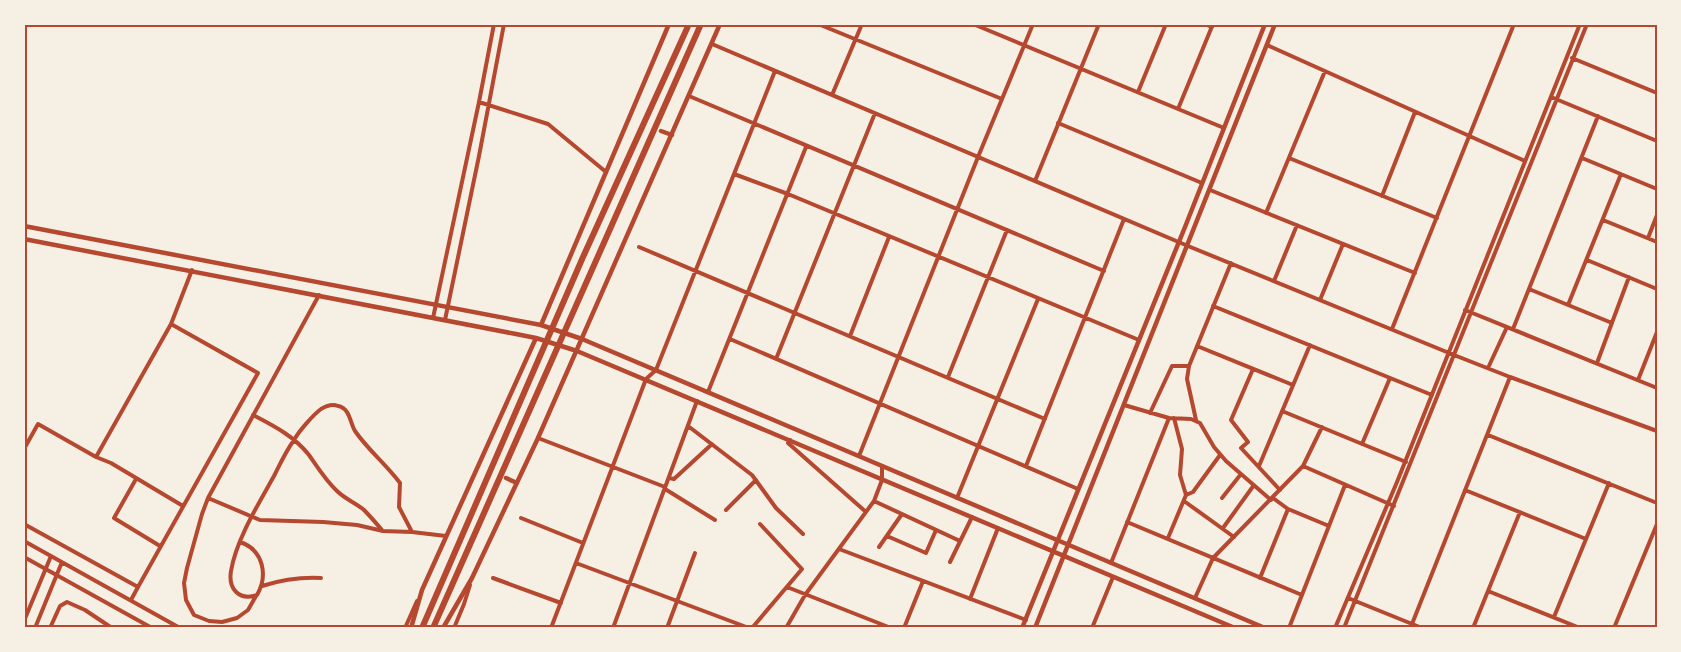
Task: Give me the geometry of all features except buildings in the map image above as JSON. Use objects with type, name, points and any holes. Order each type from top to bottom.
[{"type":"highway","points":[[422,628],[688,24]]},
{"type":"highway","points":[[433,628],[701,24]]},
{"type":"street","points":[[433,318],[480,102],[494,24]]},
{"type":"street","points":[[445,320],[504,24]]},
{"type":"street","points":[[541,325],[669,24]]},
{"type":"street","points":[[443,628],[472,578],[538,438],[720,24]]},
{"type":"street","points":[[818,24],[1002,99]]},
{"type":"street","points":[[832,95],[862,24]]},
{"type":"street","points":[[973,24],[1224,128]]},
{"type":"street","points":[[859,456],[1033,24]]},
{"type":"street","points":[[1035,181],[1099,24]]},
{"type":"street","points":[[1138,92],[1166,24]]},
{"type":"street","points":[[1178,109],[1212,26],[1204,24]]},
{"type":"street","points":[[1022,628],[1265,24]]},
{"type":"street","points":[[1035,628],[1275,24]]},
{"type":"street","points":[[1392,329],[1514,24]]},
{"type":"street","points":[[1335,628],[1388,504],[1580,24]]},
{"type":"street","points":[[1344,628],[1587,24]]},
{"type":"street","points":[[711,44],[1188,246],[1454,355],[1657,431]]},
{"type":"street","points":[[1267,45],[1526,160]]},
{"type":"street","points":[[1568,57],[1657,93]]},
{"type":"street","points":[[551,628],[646,379],[656,370],[775,71]]},
{"type":"street","points":[[1266,213],[1324,71]]},
{"type":"street","points":[[689,96],[1104,271]]},
{"type":"street","points":[[1551,97],[1657,141]]},
{"type":"street","points":[[480,102],[548,124],[606,172]]},
{"type":"street","points":[[1382,196],[1415,112]]},
{"type":"street","points":[[776,359],[875,113]]},
{"type":"street","points":[[1513,329],[1598,116]]},
{"type":"street","points":[[629,117],[638,121]]},
{"type":"street","points":[[1059,123],[1202,183]]},
{"type":"street","points":[[661,131],[672,135]]},
{"type":"street","points":[[708,392],[806,147]]},
{"type":"street","points":[[1289,158],[1437,218]]},
{"type":"street","points":[[1582,158],[1657,189]]},
{"type":"street","points":[[734,174],[788,194],[1139,340]]},
{"type":"street","points":[[1568,305],[1621,174]]},
{"type":"street","points":[[1210,190],[1415,273]]},
{"type":"street","points":[[1648,238],[1657,215]]},
{"type":"street","points":[[1026,466],[1124,219]]},
{"type":"street","points":[[1603,220],[1657,242]]},
{"type":"street","points":[[1274,281],[1297,225]]},
{"type":"street","points":[[24,226],[541,325],[582,339],[1265,628]]},
{"type":"street","points":[[948,377],[1007,230]]},
{"type":"street","points":[[850,336],[888,237]]},
{"type":"street","points":[[24,239],[536,338],[577,351],[1235,628]]},
{"type":"street","points":[[1320,300],[1343,244]]},
{"type":"street","points":[[639,247],[1045,418]]},
{"type":"street","points":[[1587,260],[1657,289]]},
{"type":"street","points":[[1196,421],[1187,379],[1197,346],[1231,263]]},
{"type":"street","points":[[96,457],[171,324],[192,270]]},
{"type":"street","points":[[1597,363],[1629,277]]},
{"type":"street","points":[[341,300],[343,286]]},
{"type":"street","points":[[1529,290],[1612,323]]},
{"type":"street","points":[[240,543],[252,548],[258,554],[264,573],[262,586],[248,610],[237,618],[222,622],[209,621],[194,615],[186,600],[184,583],[208,498],[319,295]]},
{"type":"street","points":[[957,498],[1038,299]]},
{"type":"street","points":[[1213,306],[1437,397]]},
{"type":"street","points":[[1465,310],[1657,388]]},
{"type":"street","points":[[131,600],[258,373],[171,324]]},
{"type":"street","points":[[1488,368],[1507,327]]},
{"type":"street","points":[[1638,380],[1657,332]]},
{"type":"street","points":[[405,628],[536,338]]},
{"type":"street","points":[[730,339],[1078,489]]},
{"type":"street","points":[[1259,466],[1310,345]]},
{"type":"street","points":[[1197,346],[1293,386]]},
{"type":"street","points":[[1150,413],[1172,366],[1190,366]]},
{"type":"street","points":[[1252,369],[1231,420],[1248,442],[1241,448],[1280,490]]},
{"type":"street","points":[[1412,624],[1510,377]]},
{"type":"street","points":[[1362,444],[1390,378]]},
{"type":"street","points":[[613,628],[697,400]]},
{"type":"street","points":[[257,595],[249,598],[241,597],[234,591],[230,573],[233,561],[251,516],[294,439],[320,410],[327,406],[337,405],[347,412],[353,429],[400,483],[399,507],[412,532]]},
{"type":"street","points":[[1124,405],[1172,418],[1191,419],[1200,423],[1220,454],[1254,485],[1288,509],[1329,525]]},
{"type":"street","points":[[1282,411],[1410,464]]},
{"type":"street","points":[[253,415],[294,439],[339,494],[364,510],[383,531]]},
{"type":"street","points":[[1168,538],[1186,495],[1180,475],[1182,449],[1172,418]]},
{"type":"street","points":[[1111,563],[1172,418]]},
{"type":"street","points":[[24,449],[38,424],[183,506]]},
{"type":"street","points":[[688,426],[752,475],[776,508],[803,534]]},
{"type":"street","points":[[1195,598],[1213,558],[1303,466],[1323,428]]},
{"type":"street","points":[[1488,435],[1657,503]]},
{"type":"street","points":[[538,438],[665,488],[715,520]]},
{"type":"street","points":[[790,440],[788,443],[866,512]]},
{"type":"street","points":[[669,478],[674,479],[712,444]]},
{"type":"street","points":[[1186,495],[1193,492],[1220,454]]},
{"type":"street","points":[[478,465],[485,469]]},
{"type":"street","points":[[786,628],[805,595],[874,501],[882,480],[882,466]]},
{"type":"street","points":[[1303,466],[1394,506]]},
{"type":"street","points":[[1222,498],[1241,474]]},
{"type":"street","points":[[506,478],[517,483]]},
{"type":"street","points":[[136,479],[114,518],[160,546]]},
{"type":"street","points":[[726,510],[756,480]]},
{"type":"street","points":[[1554,617],[1609,483]]},
{"type":"street","points":[[1222,528],[1254,485]]},
{"type":"street","points":[[1289,628],[1346,485]]},
{"type":"street","points":[[1466,490],[1586,539]]},
{"type":"street","points":[[208,498],[260,520],[357,525],[383,531],[446,537]]},
{"type":"street","points":[[874,501],[960,541]]},
{"type":"street","points":[[1184,501],[1234,537]]},
{"type":"street","points":[[1260,578],[1288,509]]},
{"type":"street","points":[[1473,628],[1520,512]]},
{"type":"street","points":[[879,547],[902,514]]},
{"type":"street","points":[[950,562],[972,517]]},
{"type":"street","points":[[521,518],[584,543]]},
{"type":"street","points":[[1127,522],[1302,595]]},
{"type":"street","points":[[24,524],[138,587]]},
{"type":"street","points":[[576,563],[751,628],[802,568],[760,524]]},
{"type":"street","points":[[1614,628],[1657,524]]},
{"type":"street","points":[[970,599],[998,528]]},
{"type":"street","points":[[887,536],[926,553],[936,530]]},
{"type":"street","points":[[24,541],[180,628]]},
{"type":"street","points":[[839,549],[1026,620]]},
{"type":"street","points":[[667,628],[695,553]]},
{"type":"street","points":[[24,621],[51,556]]},
{"type":"street","points":[[24,557],[152,628]]},
{"type":"street","points":[[35,628],[62,562]]},
{"type":"street","points":[[1092,628],[1113,577]]},
{"type":"street","points":[[262,586],[289,579],[321,578]]},
{"type":"street","points":[[454,628],[472,578]]},
{"type":"street","points":[[493,578],[561,603]]},
{"type":"street","points":[[904,628],[923,581]]},
{"type":"street","points":[[787,587],[891,628]]},
{"type":"street","points":[[411,628],[422,591]]},
{"type":"street","points":[[1488,591],[1580,628]]},
{"type":"street","points":[[1348,598],[1422,628]]},
{"type":"street","points":[[50,628],[60,606],[67,602],[85,610],[112,628]]},
{"type":"street","points":[[728,628],[731,621]]}]
